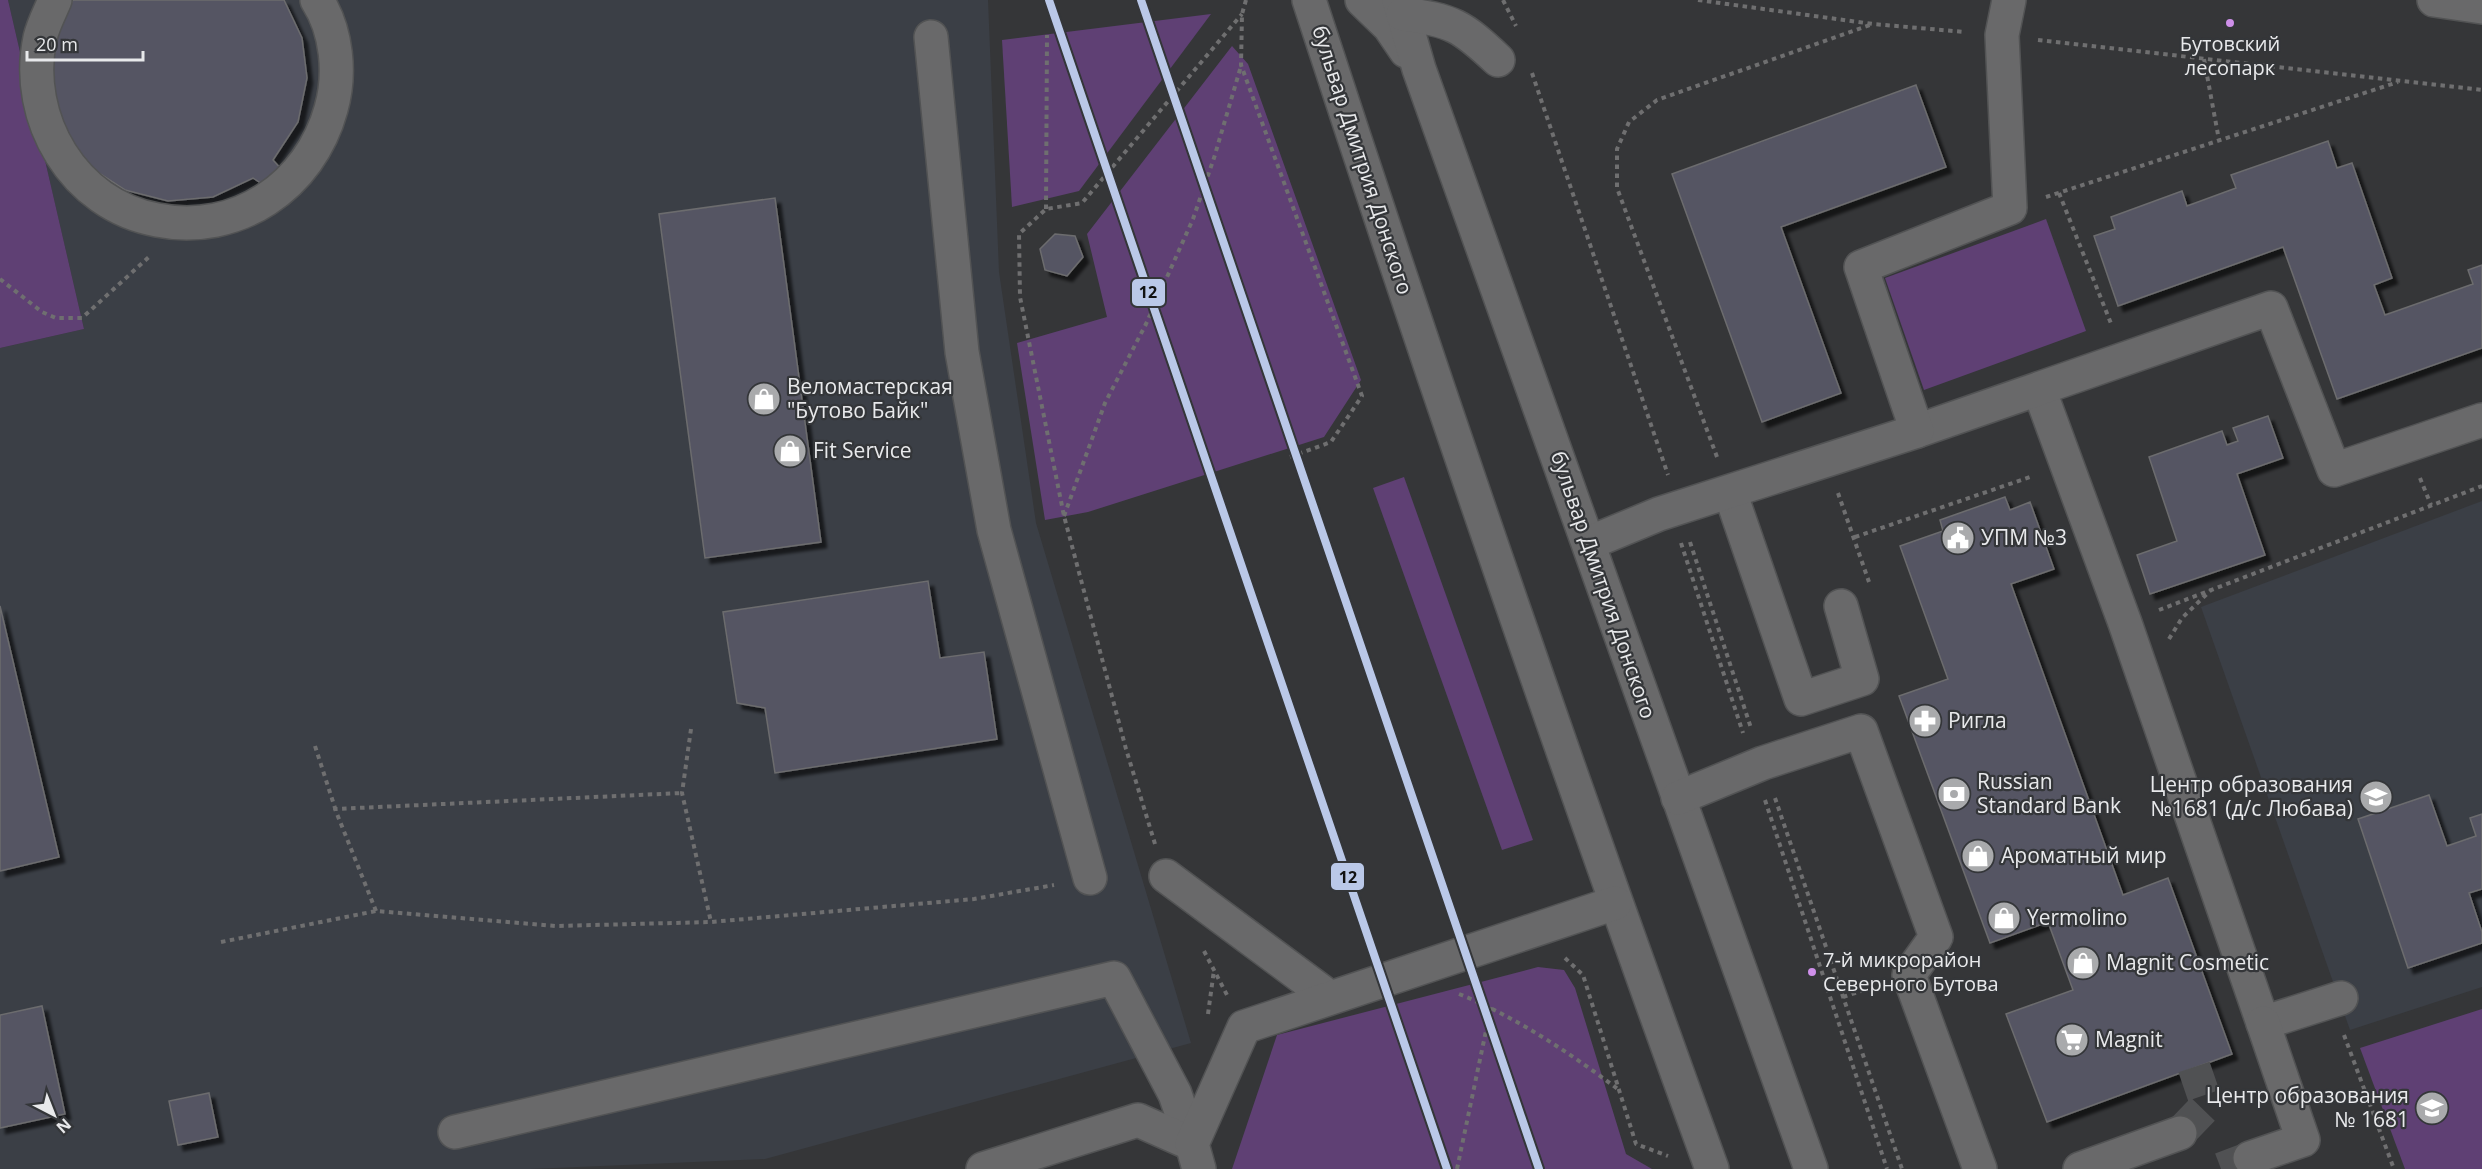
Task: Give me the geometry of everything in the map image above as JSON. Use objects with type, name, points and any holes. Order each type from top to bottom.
[{"type":"street","points":[[55,0],[40,37],[36,77],[43,117],[60,154],[85,184],[119,207],[157,220],[197,223],[236,214],[251,221],[272,196],[303,168],[324,133],[336,92],[335,51],[324,11],[317,0]]},
{"type":"street","name":"бульвар Дмитрия Донского","points":[[1308,0],[1453,435],[1615,903],[1712,1169]]},
{"type":"street","points":[[1362,0],[1389,26],[1419,69]]},
{"type":"street","points":[[1917,431],[1861,267],[2010,208],[2002,35],[2009,0]]},
{"type":"street","points":[[2434,0],[2482,6]]},
{"type":"street","points":[[1401,7],[1437,18],[1468,32],[1514,63]]},
{"type":"street","name":"бульвар Дмитрия Донского","points":[[1401,7],[1419,69],[1811,1169]]},
{"type":"street","points":[[931,37],[962,352],[994,530],[1090,878]]},
{"type":"street","points":[[1589,543],[1659,514],[1917,431],[2271,309],[2334,470],[2482,420]]},
{"type":"street","points":[[2039,389],[2125,623],[2303,1140],[2250,1158]]},
{"type":"street","points":[[1730,492],[1801,699],[1862,679],[1841,606]]},
{"type":"street","points":[[1678,798],[1758,765],[1861,731],[1936,936],[1909,975],[1980,1169]]},
{"type":"street","points":[[1166,876],[1329,997]]},
{"type":"street","points":[[1196,1156],[1244,1027],[1615,903]]},
{"type":"street","points":[[455,1132],[1114,978],[1175,1094],[1196,1156]]},
{"type":"street","points":[[2263,1023],[2334,1000]]},
{"type":"street","points":[[983,1169],[1138,1120],[1196,1156]]},
{"type":"street","points":[[2080,1169],[2180,1133]]},
{"type":"path","points":[[1064,516],[1105,403],[1146,324],[1193,219],[1214,158],[1241,64],[1242,14],[1246,0]]},
{"type":"path","points":[[1503,0],[1518,32]]},
{"type":"path","points":[[1698,0],[1873,24],[2002,35],[2482,90]]},
{"type":"path","points":[[1166,876],[1126,749],[1064,516],[1020,297],[1020,234],[1046,209],[1082,203],[1242,14]]},
{"type":"path","points":[[1730,492],[1617,188],[1617,149],[1629,122],[1657,100],[1873,24]]},
{"type":"path","points":[[1046,209],[1047,35]]},
{"type":"path","points":[[2204,59],[2219,140]]},
{"type":"path","points":[[1514,63],[1679,508],[1887,1169]]},
{"type":"path","points":[[1241,64],[1362,396],[1330,442],[1290,457]]},
{"type":"path","points":[[2010,208],[2401,81]]},
{"type":"path","points":[[2059,193],[2124,359]]},
{"type":"path","points":[[0,279],[42,312],[56,318],[82,318],[151,255]]},
{"type":"path","points":[[1855,537],[2067,464]]},
{"type":"path","points":[[2125,623],[2482,486]]},
{"type":"path","points":[[1679,508],[1675,524],[1902,1169]]},
{"type":"path","points":[[691,729],[682,794],[711,922]]},
{"type":"path","points":[[315,746],[335,808],[376,911]]},
{"type":"path","points":[[335,808],[682,794]]},
{"type":"path","points":[[221,942],[376,911],[556,926],[711,922],[974,899],[1090,878]]},
{"type":"path","points":[[1557,956],[1564,958],[1583,975],[1636,1144],[1673,1157]]},
{"type":"path","points":[[1207,1025],[1214,970]]},
{"type":"path","points":[[1452,991],[1491,1007],[1584,1064],[1620,1091]]},
{"type":"path","points":[[2334,1000],[2394,1169]]},
{"type":"path","points":[[1457,1169],[1491,1007]]},
{"type":"shaded area","points":[[0,0],[8,0],[84,329],[0,348]]},
{"type":"shaded area","points":[[8,0],[988,0],[999,272],[1036,523],[1191,1043],[765,1159],[531,1169],[0,1169],[0,348],[84,329]]},
{"type":"shaded area","points":[[1211,14],[1079,191],[1012,207],[1002,40]]},
{"type":"shaded area","points":[[1232,46],[1248,64],[1361,380],[1324,437],[1088,512],[1045,520],[1017,343],[1107,317],[1087,234]]},
{"type":"shaded area","points":[[2046,219],[2086,331],[1924,390],[1885,278]]},
{"type":"shaded area","points":[[1404,477],[1533,840],[1502,850],[1373,488]]},
{"type":"shaded area","name":"Центр образования №1681 (д/с Любава)","points":[[2482,501],[2482,987],[2350,1030],[2201,607]]},
{"type":"shaded area","points":[[1538,967],[1564,970],[1575,988],[1626,1154],[1652,1169],[1232,1169],[1277,1035]]},
{"type":"shaded area","name":"Центр образования № 1681","points":[[2482,1009],[2482,1169],[2405,1169],[2360,1048]]},
{"type":"building","points":[[73,0],[284,0],[302,38],[307,78],[298,122],[273,160],[282,170],[265,186],[253,178],[213,197],[168,201],[125,190],[91,168],[64,133],[50,79],[55,35]]},
{"type":"building","points":[[1916,85],[1946,167],[1781,227],[1841,393],[1762,422],[1672,174]]},
{"type":"building","points":[[2328,141],[2337,168],[2352,163],[2392,278],[2374,285],[2385,315],[2473,284],[2468,270],[2482,265],[2482,348],[2337,399],[2283,247],[2118,306],[2094,236],[2115,229],[2111,217],[2182,191],[2187,206],[2236,188],[2231,175]]},
{"type":"building","points":[[775,198],[821,542],[705,558],[659,214]]},
{"type":"building","points":[[1055,234],[1075,236],[1083,257],[1067,276],[1045,270],[1040,249]]},
{"type":"building","points":[[2268,416],[2283,458],[2237,474],[2265,555],[2150,594],[2137,555],[2177,541],[2149,457],[2222,431],[2227,445],[2238,441],[2233,428]]},
{"type":"building","points":[[2005,497],[2010,510],[2030,502],[2054,569],[2011,584],[2123,895],[2168,878],[2232,1054],[2047,1122],[2006,1014],[2073,990],[2048,922],[1990,943],[1899,696],[1948,679],[1900,546],[1943,531],[1940,520]]},
{"type":"building","points":[[928,581],[940,658],[984,652],[997,739],[775,773],[765,708],[737,703],[723,612]]},
{"type":"building","points":[[0,606],[59,857],[0,871]]},
{"type":"building","points":[[2429,795],[2447,846],[2476,836],[2470,818],[2482,814],[2482,889],[2469,893],[2482,932],[2482,943],[2408,968],[2358,819]]},
{"type":"building","points":[[42,1006],[65,1114],[0,1128],[0,1015]]},
{"type":"building","points":[[209,1093],[218,1137],[178,1145],[169,1101]]},
{"type":"tunnel","points":[[2180,1133],[2207,1105],[2194,1067]]},
{"type":"tunnel","points":[[2221,1169],[2250,1158]]},
{"type":"transit line","name":"12","points":[[1049,0],[1447,1169]]},
{"type":"transit line","name":"12","points":[[1141,0],[1539,1169]]},
{"type":"place","name":"Бутовский лесопарк","points":[[2230,23]]},
{"type":"place","name":"Веломастерская \"Бутово Байк\"","points":[[764,399]]},
{"type":"place","name":"Fit Service","points":[[790,451]]},
{"type":"place","name":"УПМ №3","points":[[1958,538]]},
{"type":"place","name":"Ригла","points":[[1925,721]]},
{"type":"place","name":"Russian Standard Bank","points":[[1954,794]]},
{"type":"place","name":"Центр образования №1681 (д/с Любава)","points":[[2376,797]]},
{"type":"place","name":"Ароматный мир","points":[[1978,856]]},
{"type":"place","name":"Yermolino","points":[[2004,918]]},
{"type":"place","name":"Magnit Cosmetic","points":[[2083,963]]},
{"type":"place","name":"7-й микрорайон Северного Бутова","points":[[1812,972]]},
{"type":"place","name":"Magnit","points":[[2072,1040]]},
{"type":"place","name":"Центр образования № 1681","points":[[2432,1108]]}]
